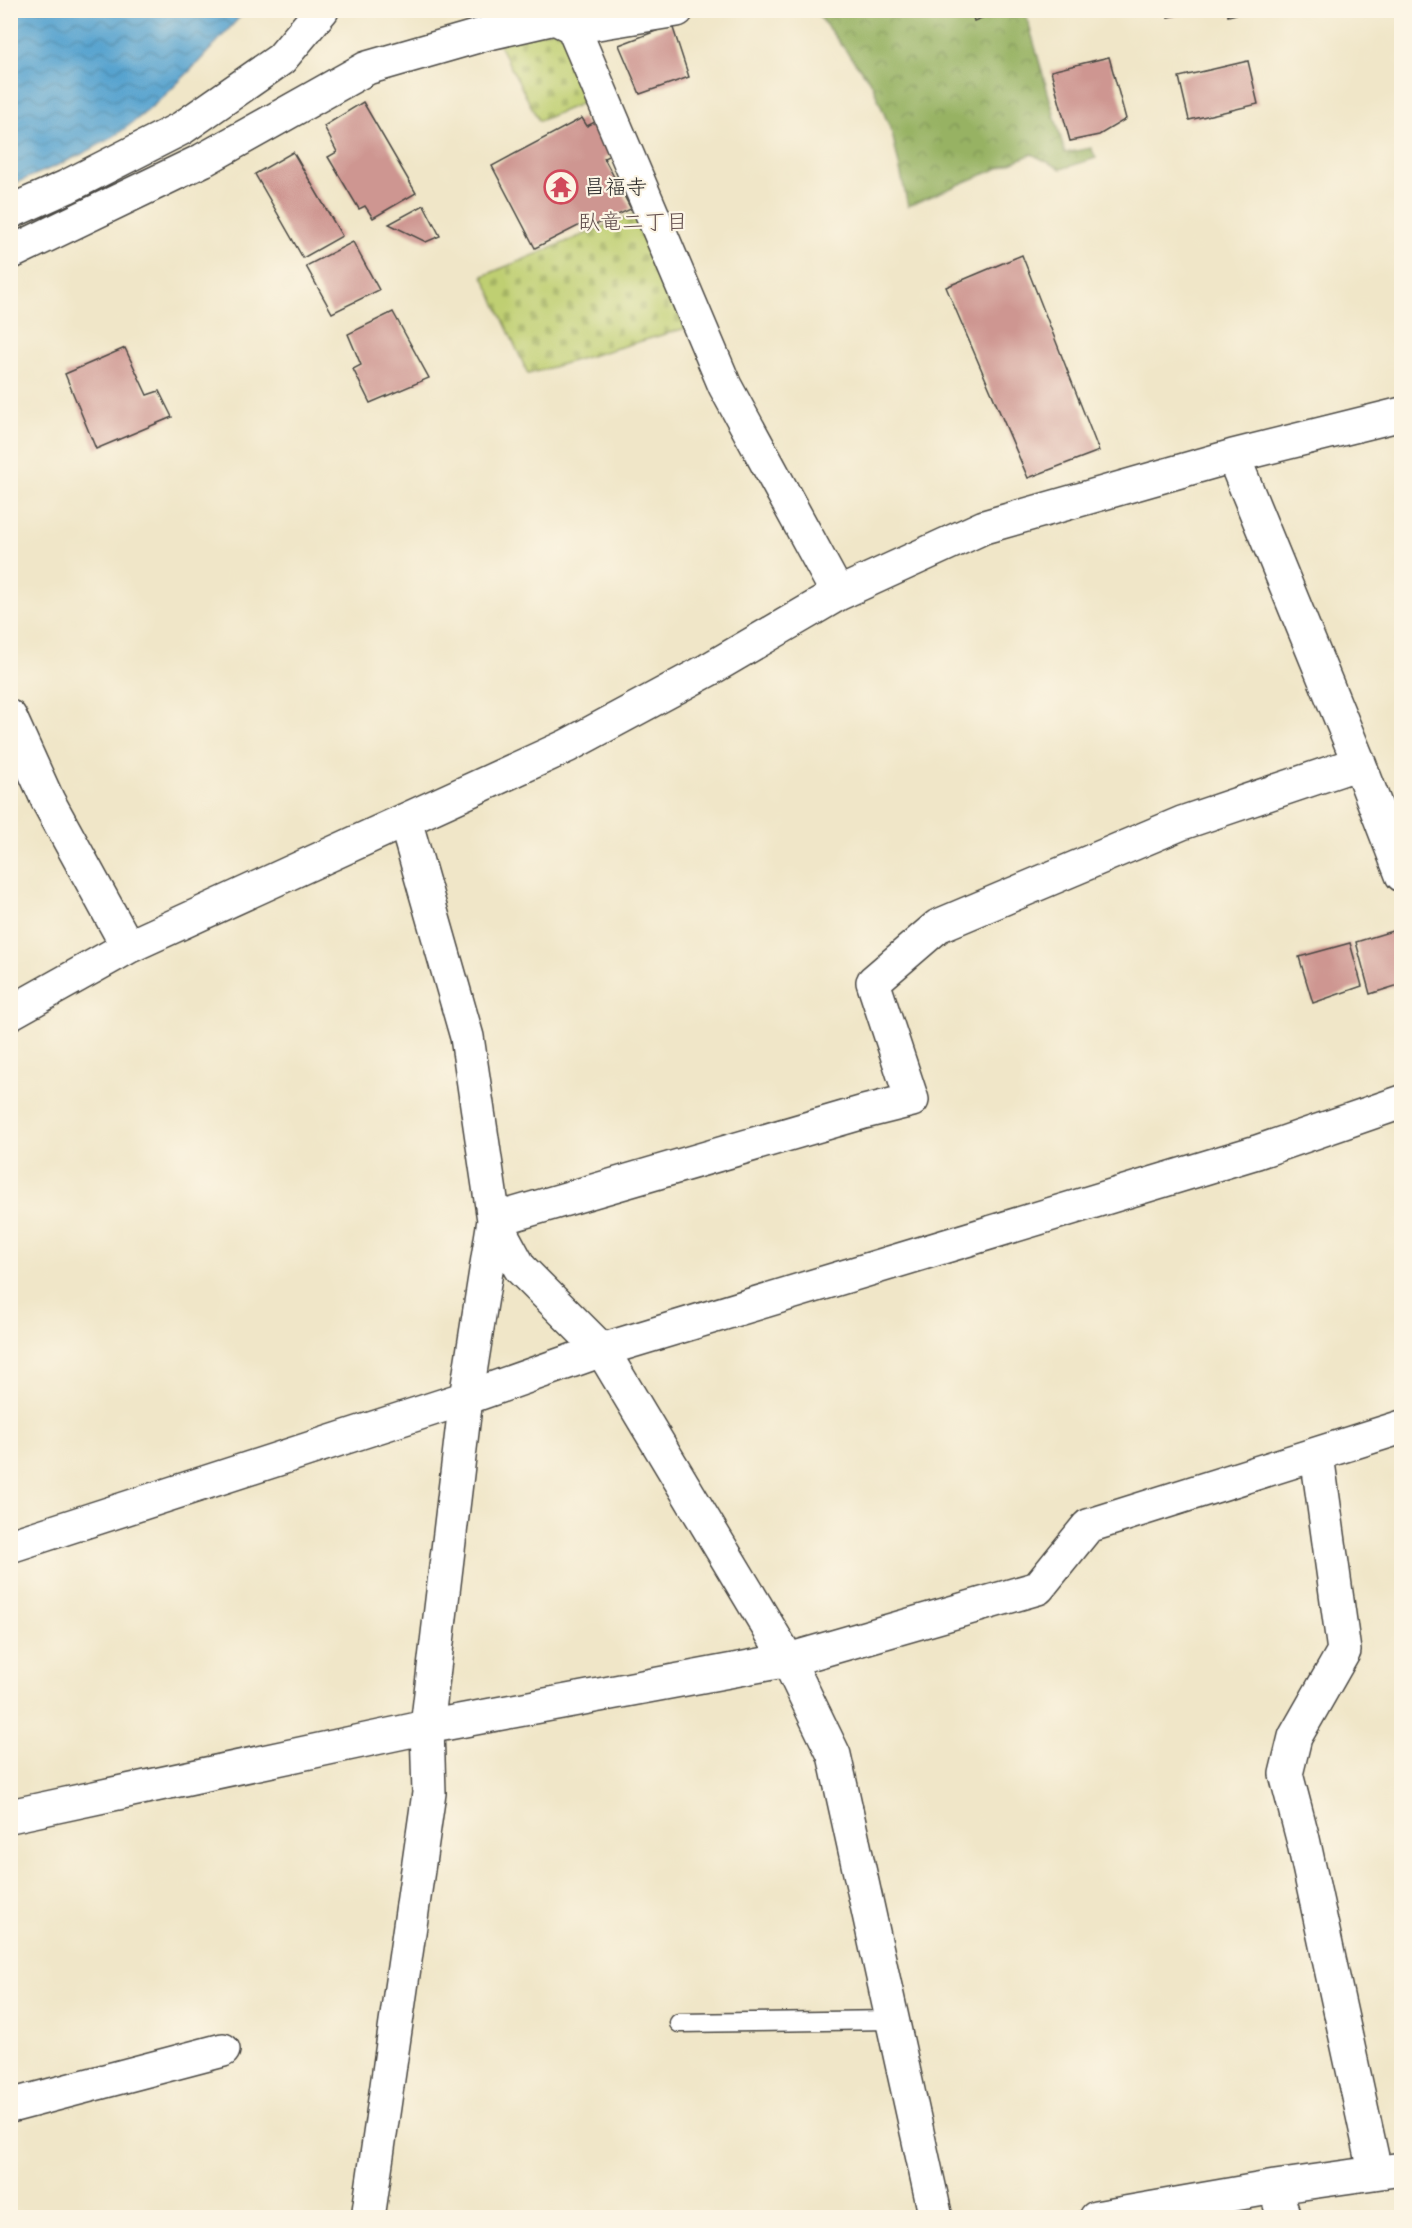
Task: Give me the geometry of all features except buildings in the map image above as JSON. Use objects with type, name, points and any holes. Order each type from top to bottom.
[{"type":"street","points":[[10,212],[182,128],[281,59],[322,10]]},
{"type":"street","points":[[10,254],[203,160],[367,68],[483,22],[555,18],[573,27],[677,10]]},
{"type":"street","points":[[573,27],[725,386],[838,594]]},
{"type":"street","points":[[10,1013],[128,947],[567,746],[708,670],[838,594],[984,526],[1233,456],[1401,414]]},
{"type":"street","points":[[1233,456],[1359,763],[1401,875]]},
{"type":"street","points":[[10,717],[48,801],[128,947]]},
{"type":"street","points":[[494,1220],[912,1100],[873,982],[938,926],[1182,823],[1359,763]]},
{"type":"street","points":[[368,2217],[429,1793],[427,1727],[466,1398],[494,1220],[467,1037],[405,820]]},
{"type":"street","points":[[10,1546],[466,1398],[602,1350],[1257,1152],[1401,1102]]},
{"type":"street","points":[[494,1220],[520,1268],[602,1350],[788,1659],[834,1755],[936,2217]]},
{"type":"street","points":[[10,1816],[427,1727],[788,1659],[1038,1588],[1088,1526],[1401,1427]]},
{"type":"street","points":[[1096,2217],[1280,2202],[1388,2170],[1286,1774],[1295,1737],[1344,1651],[1317,1455]]},
{"type":"street","points":[[10,2106],[223,2049]]},
{"type":"lane","points":[[679,2023],[892,2019]]},
{"type":"green space","points":[[815,11],[1025,11],[1065,153],[1091,148],[1096,158],[1061,169],[1032,154],[908,206],[892,133],[872,84]]},
{"type":"green space","points":[[561,28],[592,99],[539,121],[498,43]]},
{"type":"green space","points":[[636,213],[686,328],[528,374],[483,276]]},
{"type":"water","points":[[11,10],[245,11],[174,87],[127,127],[86,152],[11,185]]},
{"type":"place","name":"昌福寺","points":[[561,187]]},
{"type":"district","name":"臥竜二丁目","points":[[633,221]]}]
